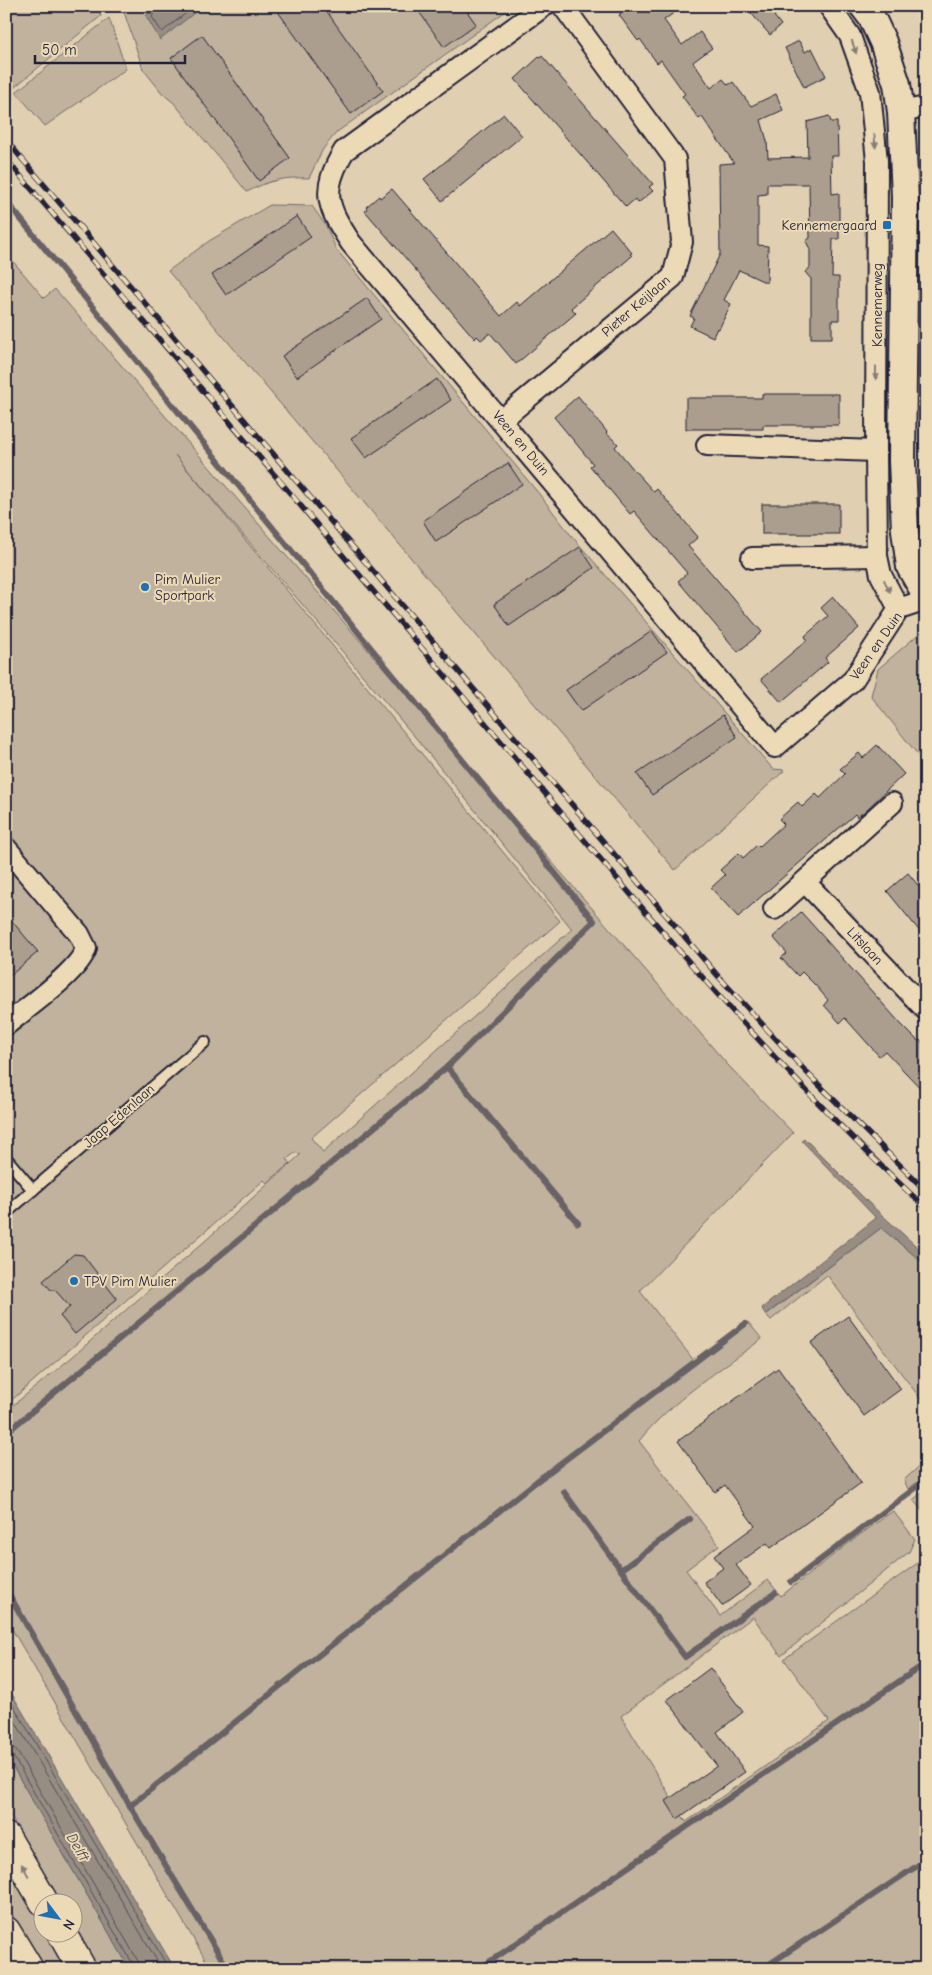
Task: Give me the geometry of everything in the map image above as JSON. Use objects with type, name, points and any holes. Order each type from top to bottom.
[{"type":"main road","points":[[6,1837],[38,1892]]},
{"type":"main road","points":[[6,1931],[28,1969]]},
{"type":"main road","points":[[67,1942],[82,1969]]},
{"type":"street","name":"Veen en Duin","points":[[544,6],[344,151],[332,173],[328,196],[337,222],[351,243],[775,747],[853,680],[898,609],[926,600]]},
{"type":"street","name":"Pieter Keijlaan","points":[[501,420],[673,277],[682,242],[675,159],[562,6]]},
{"type":"street","name":"Kennemerweg","points":[[829,6],[850,36],[870,92],[877,161],[876,452],[878,556],[882,575],[898,609]]},
{"type":"street","name":"Kennemerweg","points":[[863,6],[872,18],[884,42],[897,84],[901,112],[905,197],[902,461],[905,530],[910,567],[926,595]]},
{"type":"street","points":[[901,112],[926,107]]},
{"type":"street","points":[[707,445],[876,452]]},
{"type":"street","points":[[752,558],[878,556]]},
{"type":"street","points":[[774,909],[892,804]]},
{"type":"street","points":[[6,848],[79,934],[86,948],[81,960],[71,970],[6,1025]]},
{"type":"street","name":"Litslaan","points":[[805,882],[926,1010]]},
{"type":"lane","name":"Jaap Edenlaan","points":[[6,1213],[205,1042]]},
{"type":"lane","points":[[6,1158],[33,1190]]},
{"type":"shaded area","points":[[6,6],[97,6],[101,16],[11,90],[6,84]]},
{"type":"shaded area","points":[[122,6],[513,6],[337,132],[323,149],[309,178],[277,180],[247,192],[174,103],[163,94],[143,69]]},
{"type":"shaded area","points":[[109,18],[126,69],[45,126],[16,92]]},
{"type":"shaded area","points":[[270,205],[312,206],[326,226],[336,249],[540,495],[570,534],[773,769],[785,770],[675,870],[168,271],[209,241]]},
{"type":"shaded area","points":[[6,253],[44,298],[55,289],[727,1064],[793,1133],[640,1291],[695,1362],[748,1322],[762,1339],[713,1374],[665,1413],[639,1441],[719,1545],[686,1570],[720,1616],[768,1580],[781,1596],[893,1511],[915,1539],[909,1552],[781,1656],[753,1617],[621,1716],[686,1822],[829,1721],[784,1659],[926,1557],[926,1969],[211,1969],[6,1619],[6,1411],[71,1358],[300,1155],[296,1152],[287,1159],[290,1163],[267,1183],[264,1180],[6,1405]],"holes":[[[175,455],[415,737],[572,929],[323,1152],[311,1138],[560,921]]]},
{"type":"shaded area","points":[[921,632],[926,637],[926,765],[871,696],[878,669]]},
{"type":"shaded area","points":[[881,1228],[926,1265],[926,1406],[827,1275],[771,1320],[766,1315]]},
{"type":"shaded area","points":[[926,1460],[926,1476],[908,1489],[904,1480]]},
{"type":"shaded area","points":[[926,1489],[926,1515],[913,1500]]},
{"type":"shaded area","points":[[6,1755],[130,1969],[99,1969],[82,1939],[82,1892],[55,1892],[6,1808]]},
{"type":"shaded area","points":[[6,1863],[32,1908],[32,1942],[52,1942],[68,1969],[44,1969],[6,1904]]},
{"type":"water","points":[[154,6],[203,6],[160,40],[146,16]]},
{"type":"water","points":[[804,1138],[871,1205],[926,1255],[926,1265],[881,1228],[765,1315],[762,1308],[876,1218],[802,1141]]},
{"type":"water","name":"Delft","points":[[6,1684],[175,1969],[130,1969],[6,1755]]},
{"type":"building","points":[[274,6],[323,6],[383,91],[351,114]]},
{"type":"building","points":[[415,6],[463,6],[476,24],[444,47]]},
{"type":"building","points":[[616,6],[683,6],[664,20],[682,45],[700,32],[712,48],[693,62],[711,88],[723,79],[728,85],[733,82],[751,106],[776,94],[783,110],[761,120],[767,141],[768,158],[808,157],[807,122],[829,116],[831,122],[837,122],[838,156],[831,156],[832,194],[839,193],[839,239],[833,239],[832,277],[839,277],[839,320],[832,320],[832,338],[811,338],[811,279],[805,272],[810,268],[810,250],[806,241],[810,238],[809,184],[767,184],[767,194],[758,195],[758,245],[768,246],[767,283],[739,270],[724,300],[731,304],[713,337],[690,326],[694,318],[690,316],[720,254],[719,164],[734,163],[702,117],[699,119],[682,96],[685,94],[661,60],[657,63],[640,39],[638,41],[619,15],[621,14]]},
{"type":"building","points":[[745,6],[786,6],[774,16],[781,25],[770,35]]},
{"type":"building","points":[[202,35],[290,158],[259,181],[171,58]]},
{"type":"building","points":[[799,41],[805,52],[812,48],[826,76],[804,87],[785,48]]},
{"type":"building","points":[[542,56],[653,184],[649,187],[653,191],[638,203],[635,199],[626,207],[515,79]]},
{"type":"building","points":[[504,114],[522,136],[442,201],[424,179]]},
{"type":"building","points":[[392,189],[501,316],[517,302],[520,306],[611,228],[632,253],[630,254],[632,256],[571,308],[576,313],[516,364],[490,333],[481,340],[477,336],[475,339],[365,211],[366,207],[379,196],[380,198]]},
{"type":"building","points":[[297,216],[311,237],[226,295],[212,275]]},
{"type":"building","points":[[367,298],[381,319],[297,377],[282,356]]},
{"type":"building","points":[[437,379],[451,400],[366,458],[351,438]]},
{"type":"building","points":[[762,394],[839,394],[839,425],[763,425],[763,429],[686,429],[686,398],[762,398]]},
{"type":"building","points":[[578,396],[606,433],[618,444],[615,447],[634,470],[654,492],[657,489],[698,537],[688,546],[762,632],[738,652],[678,581],[687,573],[634,511],[630,514],[590,466],[593,464],[554,417]]},
{"type":"building","points":[[508,463],[522,484],[436,542],[423,521]]},
{"type":"building","points":[[762,504],[839,504],[839,534],[762,534]]},
{"type":"building","points":[[580,547],[594,568],[509,626],[494,604]]},
{"type":"building","points":[[833,597],[859,628],[825,658],[828,662],[781,702],[761,679],[807,640],[805,636],[828,616],[821,608]]},
{"type":"building","points":[[652,631],[667,652],[581,711],[566,690]]},
{"type":"building","points":[[723,715],[737,737],[652,795],[637,774]]},
{"type":"building","points":[[877,745],[904,774],[864,812],[857,817],[855,814],[738,917],[711,888],[725,875],[720,870],[739,853],[743,858],[757,845],[759,847],[784,824],[779,819],[798,802],[802,807],[816,794],[820,798],[845,774],[840,769],[859,753],[863,758]]},
{"type":"building","points":[[908,873],[926,895],[926,939],[887,891]]},
{"type":"building","points":[[801,912],[900,1023],[926,1047],[926,1094],[885,1051],[879,1056],[845,1018],[840,1023],[824,1005],[828,1000],[816,986],[802,972],[798,976],[781,958],[787,953],[773,937]]},
{"type":"building","points":[[6,914],[38,952],[6,979]]},
{"type":"building","points":[[74,1254],[83,1255],[117,1299],[75,1334],[60,1316],[70,1307],[55,1290],[51,1290],[43,1281]]},
{"type":"building","points":[[848,1316],[901,1389],[864,1416],[811,1343]]},
{"type":"building","points":[[778,1368],[861,1483],[771,1548],[767,1543],[736,1565],[751,1585],[722,1606],[704,1582],[723,1568],[714,1556],[755,1526],[725,1485],[715,1492],[678,1441]]},
{"type":"building","points":[[710,1668],[743,1712],[717,1732],[745,1772],[677,1819],[666,1801],[717,1766],[667,1700]]},
{"type":"waterway","points":[[146,6],[150,11]]},
{"type":"waterway","points":[[6,201],[594,921],[447,1067]]},
{"type":"waterway","points":[[6,1433],[447,1067],[578,1223]]},
{"type":"waterway","points":[[130,1806],[537,1481],[745,1324]]},
{"type":"waterway","points":[[791,1582],[926,1480]]},
{"type":"waterway","points":[[564,1492],[621,1570],[690,1519]]},
{"type":"waterway","points":[[621,1570],[685,1657],[775,1593]]},
{"type":"waterway","points":[[6,1589],[130,1806],[228,1969]]},
{"type":"waterway","points":[[479,1969],[926,1663]]},
{"type":"waterway","points":[[762,1969],[926,1860]]},
{"type":"railway","points":[[6,140],[718,976],[810,1076],[926,1191]]},
{"type":"railway","points":[[6,159],[660,929],[816,1100],[926,1208]]},
{"type":"place","name":"Kennemergaard","points":[[887,225]]},
{"type":"place","name":"Pim Mulier Sportpark","points":[[145,587]]},
{"type":"place","name":"TPV Pim Mulier","points":[[74,1281]]}]
